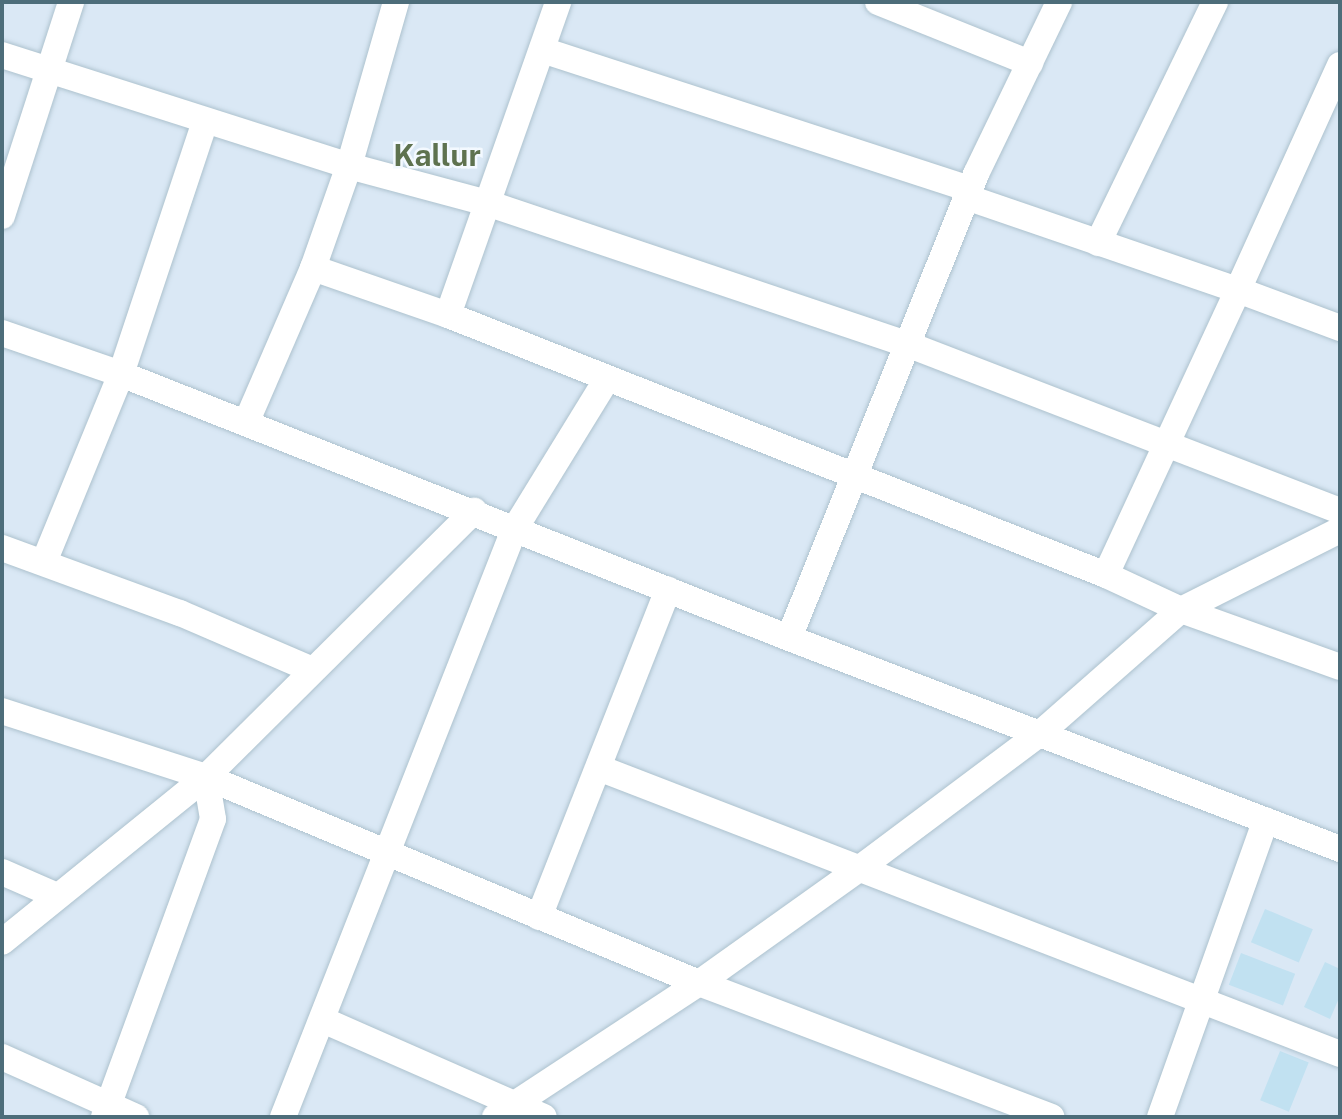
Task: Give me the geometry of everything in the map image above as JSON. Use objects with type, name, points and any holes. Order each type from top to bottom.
[{"type":"street","points":[[2,216],[71,2]]},
{"type":"street","points":[[246,423],[313,268],[349,166],[395,2]]},
{"type":"street","points":[[449,315],[558,2]]},
{"type":"street","points":[[878,2],[1030,63]]},
{"type":"street","points":[[789,638],[968,193],[1059,2]]},
{"type":"street","points":[[1098,243],[1215,2]]},
{"type":"street","points":[[542,50],[968,193],[1098,243],[1340,328]]},
{"type":"street","points":[[2,55],[49,67],[205,121],[349,166],[486,203],[907,344],[1167,442],[1340,511]]},
{"type":"street","points":[[1106,575],[1340,65]]},
{"type":"street","points":[[44,562],[121,374],[205,121]]},
{"type":"street","points":[[313,268],[449,315],[1106,575],[1181,610],[1340,667]]},
{"type":"street","points":[[2,333],[121,374],[474,511],[514,530],[789,638],[1042,732],[1340,849]]},
{"type":"street","points":[[283,1117],[514,530],[607,379]]},
{"type":"street","points":[[2,942],[206,777],[310,669],[474,511]]},
{"type":"street","points":[[504,1111],[699,983],[860,868],[1042,732],[1181,610],[1340,530]]},
{"type":"street","points":[[2,548],[44,562],[310,669]]},
{"type":"street","points":[[539,917],[668,590]]},
{"type":"street","points":[[2,711],[206,777],[385,856],[699,983],[1051,1117]]},
{"type":"street","points":[[599,768],[1340,1054]]},
{"type":"street","points":[[106,1111],[213,819],[206,777]]},
{"type":"street","points":[[1160,1117],[1266,820]]},
{"type":"street","points":[[2,872],[57,895]]},
{"type":"street","points":[[323,1020],[504,1111],[544,1117]]},
{"type":"street","points":[[2,1057],[106,1111],[135,1117]]},
{"type":"shaded area","points":[[2,2],[1340,2],[1340,1117],[2,1117]]},
{"type":"building","points":[[1265,909],[1313,929],[1299,962],[1251,942]]},
{"type":"building","points":[[1241,953],[1295,974],[1283,1006],[1229,985]]},
{"type":"building","points":[[1325,962],[1340,969],[1340,996],[1330,1019],[1304,1007]]},
{"type":"building","points":[[1280,1051],[1309,1063],[1289,1112],[1260,1100]]},
{"type":"district","name":"Kallur","points":[[437,155]]}]
